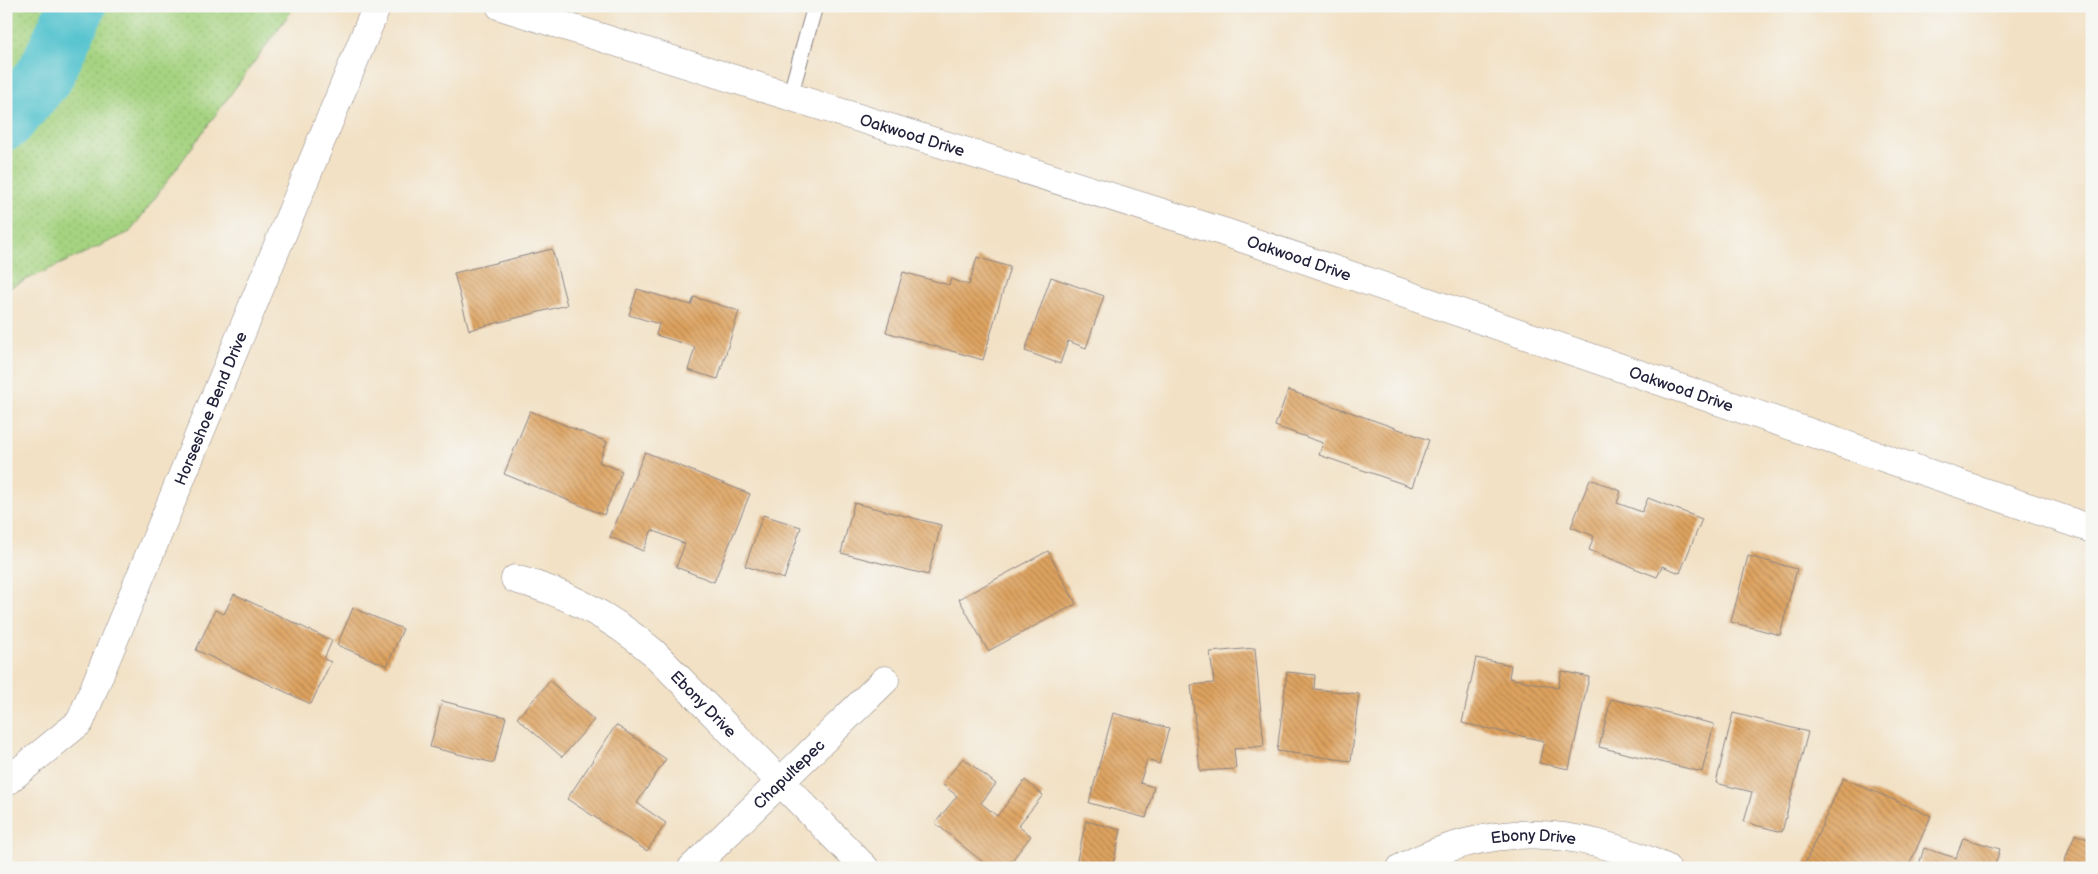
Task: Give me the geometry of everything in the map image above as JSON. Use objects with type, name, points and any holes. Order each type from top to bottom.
[{"type":"street","name":"Horseshoe Bend Drive","points":[[6,782],[80,722],[377,6]]},
{"type":"street","name":"Oakwood Drive","points":[[500,6],[1224,232],[2092,529]]},
{"type":"street","name":"Ebony Drive","points":[[515,579],[544,587],[574,599],[628,632],[653,652],[865,868]]},
{"type":"street","name":"Chapultepec","points":[[692,868],[885,680]]},
{"type":"street","name":"Ebony Drive","points":[[1401,868],[1432,852],[1488,837],[1546,834],[1574,836],[1631,851],[1666,868]]},
{"type":"lane","points":[[790,96],[815,6]]},
{"type":"green space","points":[[6,6],[295,6],[130,232],[6,289]]},
{"type":"building","points":[[552,249],[567,305],[469,330],[454,273]]},
{"type":"building","points":[[977,257],[1010,267],[983,360],[886,332],[903,272],[949,285],[951,279],[969,285]]},
{"type":"building","points":[[1051,277],[1104,296],[1086,348],[1068,341],[1060,364],[1025,351]]},
{"type":"building","points":[[637,289],[691,305],[694,297],[739,311],[718,379],[688,370],[695,347],[656,335],[659,324],[629,315]]},
{"type":"building","points":[[1288,390],[1429,440],[1412,487],[1319,455],[1323,443],[1275,426]]},
{"type":"building","points":[[530,411],[607,442],[599,462],[622,471],[604,515],[504,474]]},
{"type":"building","points":[[645,452],[750,494],[714,582],[676,567],[685,544],[652,530],[643,551],[610,537]]},
{"type":"building","points":[[1590,479],[1621,491],[1617,503],[1642,512],[1648,498],[1702,519],[1680,573],[1662,566],[1657,577],[1589,550],[1594,536],[1571,527]]},
{"type":"building","points":[[854,503],[941,525],[928,575],[841,553]]},
{"type":"building","points":[[763,515],[801,527],[784,579],[745,566]]},
{"type":"building","points":[[1048,551],[1076,604],[988,651],[959,599]]},
{"type":"building","points":[[1748,556],[1797,569],[1780,635],[1731,622]]},
{"type":"building","points":[[234,594],[332,641],[324,659],[331,662],[311,704],[196,650],[215,610],[224,614]]},
{"type":"building","points":[[353,608],[403,629],[387,666],[337,645]]},
{"type":"building","points":[[1255,648],[1264,746],[1234,749],[1236,769],[1200,771],[1191,685],[1214,683],[1210,652]]},
{"type":"building","points":[[1476,658],[1511,665],[1509,678],[1558,688],[1562,671],[1589,677],[1569,769],[1539,763],[1544,741],[1462,723]]},
{"type":"building","points":[[1287,672],[1315,675],[1314,689],[1359,694],[1351,761],[1277,751]]},
{"type":"building","points":[[550,681],[594,720],[562,757],[517,718]]},
{"type":"building","points":[[1611,699],[1714,724],[1702,772],[1599,747]]},
{"type":"building","points":[[442,701],[506,717],[494,763],[430,747]]},
{"type":"building","points":[[1113,713],[1169,728],[1159,764],[1147,760],[1140,783],[1154,787],[1146,818],[1089,803]]},
{"type":"building","points":[[1733,713],[1808,732],[1782,832],[1744,822],[1752,792],[1716,783]]},
{"type":"building","points":[[616,725],[666,759],[637,803],[666,823],[647,851],[567,799]]},
{"type":"building","points":[[963,758],[996,784],[981,803],[997,816],[1025,780],[1043,795],[1018,826],[1031,836],[1006,868],[990,868],[935,823],[957,796],[942,784]]},
{"type":"building","points":[[1843,778],[1931,816],[1908,868],[1803,868]]},
{"type":"building","points":[[1086,821],[1121,830],[1112,868],[1075,868]]},
{"type":"building","points":[[2075,834],[2092,841],[2092,868],[2077,868],[2064,863]]},
{"type":"building","points":[[1963,838],[2000,849],[1994,868],[1918,868],[1924,848],[1956,858]]},
{"type":"waterway","points":[[6,121],[45,75],[77,6]]}]
